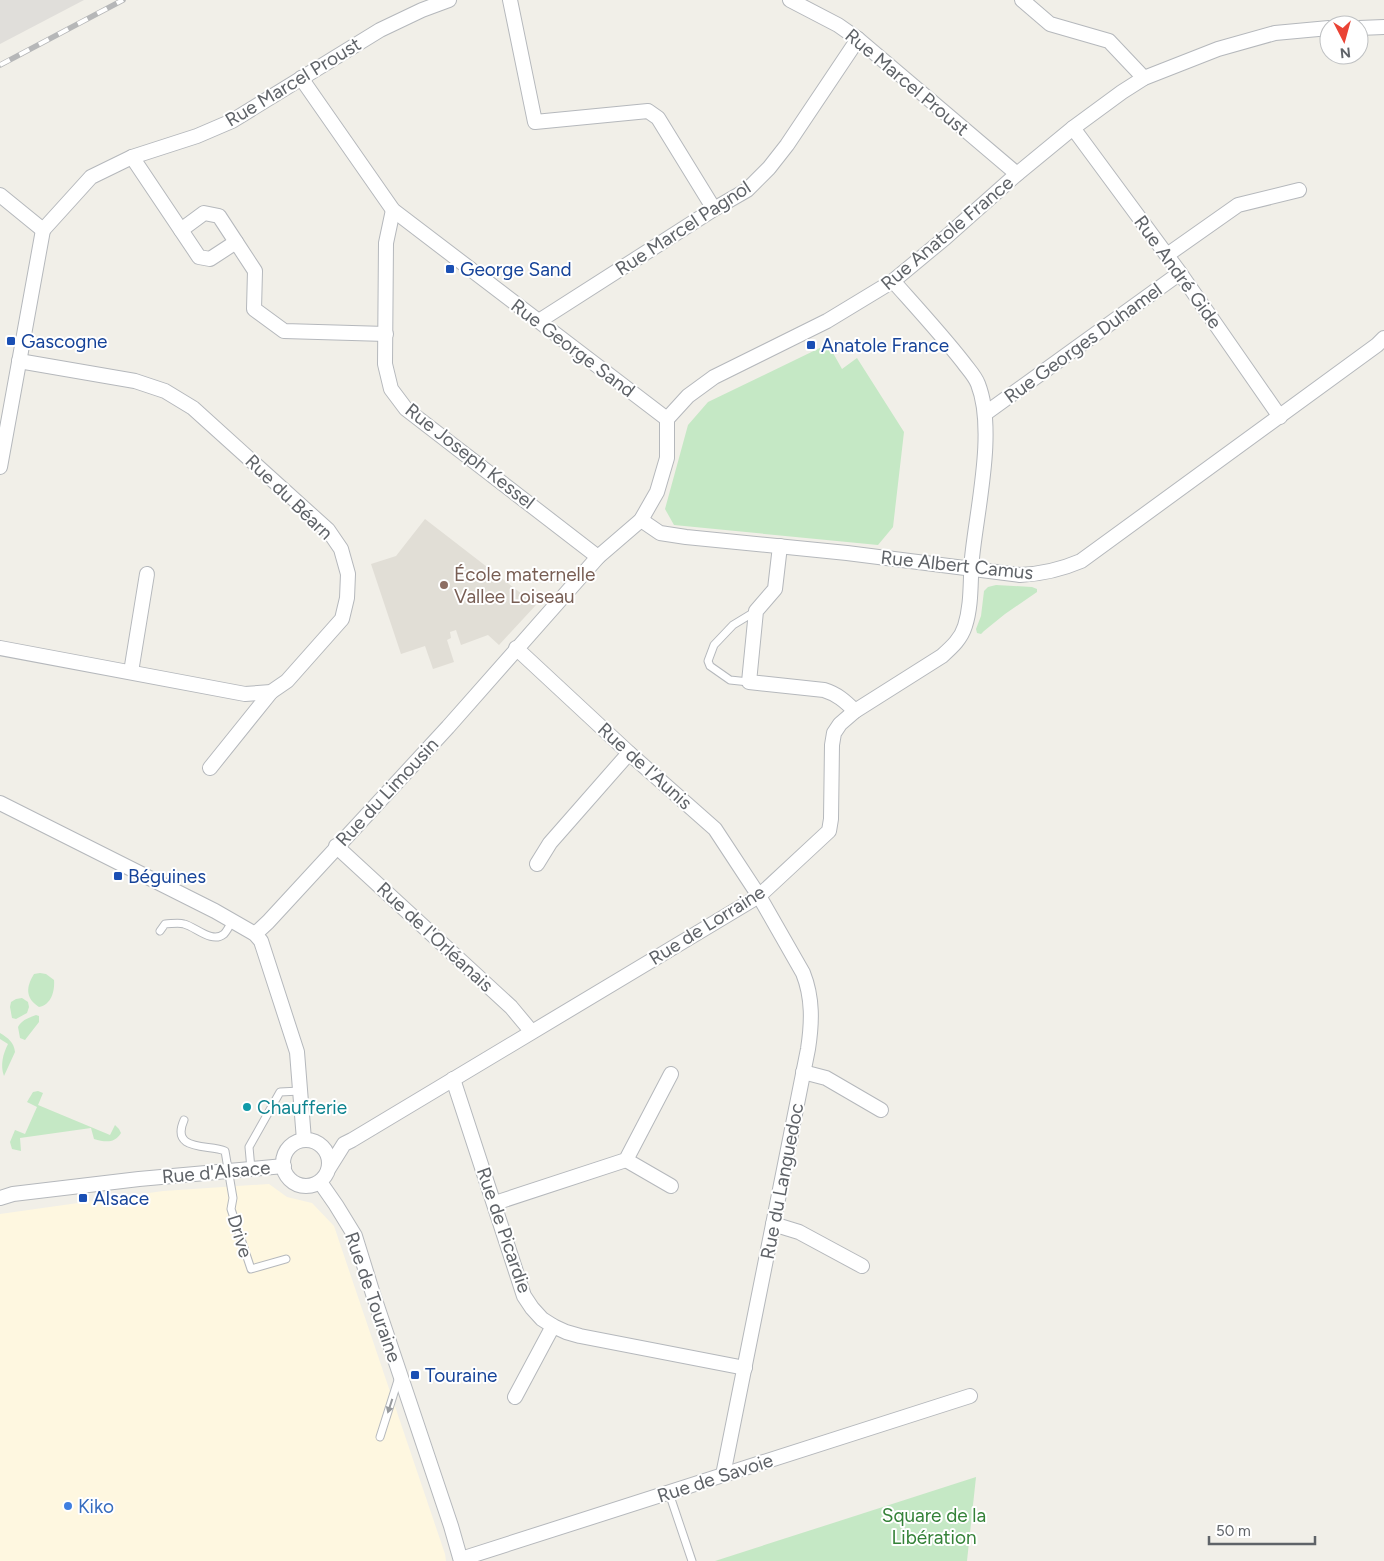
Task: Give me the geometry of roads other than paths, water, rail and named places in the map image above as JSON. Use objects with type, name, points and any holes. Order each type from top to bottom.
[{"type":"street","name":"Rue Marcel Proust","points":[[43,230],[91,177],[132,157],[197,136],[232,122],[380,30],[422,10],[449,0]]},
{"type":"street","points":[[510,0],[535,122],[648,111],[658,118],[714,209]]},
{"type":"street","name":"Rue Marcel Proust","points":[[790,0],[838,25],[858,39],[1017,174]]},
{"type":"street","points":[[1022,0],[1050,24],[1109,41],[1144,78]]},
{"type":"street","points":[[1369,28],[1384,27]]},
{"type":"street","name":"Rue Anatole France","points":[[667,419],[688,396],[714,377],[826,322],[893,281],[1073,128],[1144,78],[1218,49],[1276,32],[1319,29]]},
{"type":"street","name":"Rue Marcel Pagnol","points":[[539,321],[714,209],[747,190],[769,168],[787,145],[858,39]]},
{"type":"street","name":"Rue George Sand","points":[[301,78],[393,210],[667,419]]},
{"type":"street","name":"Rue André Gide","points":[[1073,128],[1180,273],[1280,417]]},
{"type":"street","points":[[132,157],[199,258],[210,259],[236,242]]},
{"type":"street","points":[[1166,255],[1238,205],[1299,190]]},
{"type":"street","points":[[0,195],[43,230],[0,466]]},
{"type":"street","name":"Rue Joseph Kessel","points":[[393,210],[386,243],[385,364],[391,388],[406,409],[598,557]]},
{"type":"street","points":[[181,230],[204,213],[219,216],[255,272],[254,309],[284,331],[386,334]]},
{"type":"street","name":"Rue Georges Duhamel","points":[[986,413],[1180,273]]},
{"type":"street","name":"Rue de Lorraine","points":[[329,1168],[344,1144],[759,896],[829,831],[832,819],[833,739],[840,724],[855,711],[942,656],[962,634],[968,613],[986,444],[986,413],[978,382],[948,343],[893,281]]},
{"type":"street","name":"Rue Albert Camus","points":[[641,520],[660,533],[1020,575],[1041,574],[1062,569],[1081,561],[1378,345],[1384,338]]},
{"type":"street","name":"Rue du Béarn","points":[[19,361],[135,381],[165,391],[193,408],[328,530],[341,549],[348,574],[347,598],[342,619],[287,681],[271,692],[210,768]]},
{"type":"street","points":[[516,648],[598,557],[641,520],[656,492],[667,458],[667,419]]},
{"type":"street","points":[[780,546],[775,589],[756,611],[750,682],[824,690],[843,698],[855,711]]},
{"type":"street","points":[[132,672],[147,574]]},
{"type":"street","points":[[0,648],[245,694],[271,692]]},
{"type":"street","name":"Rue de l'Aunis","points":[[516,648],[629,753],[715,829],[759,896]]},
{"type":"street","name":"Rue du Limousin","points":[[255,934],[448,727],[516,648]]},
{"type":"street","points":[[537,864],[550,843],[629,753]]},
{"type":"street","points":[[0,803],[232,920],[255,934],[263,947],[297,1052],[300,1091],[310,1141],[327,1152],[329,1168],[320,1182],[307,1186],[300,1185],[288,1177],[284,1166],[284,1156],[293,1144],[310,1141],[344,1144]]},
{"type":"street","name":"Rue de l'Orléanais","points":[[336,846],[511,1007],[531,1031]]},
{"type":"street","name":"Rue du Languedoc","points":[[723,1475],[746,1368],[811,1030],[808,985],[799,965],[759,896]]},
{"type":"street","points":[[803,1072],[826,1078],[881,1110]]},
{"type":"street","points":[[494,1203],[626,1160],[671,1074]]},
{"type":"street","name":"Rue de Picardie","points":[[453,1079],[524,1296],[532,1308],[553,1326],[580,1336],[746,1368]]},
{"type":"street","points":[[626,1160],[671,1186]]},
{"type":"street","name":"Rue d'Alsace","points":[[0,1198],[13,1194],[139,1179],[284,1166]]},
{"type":"street","name":"Rue de Touraine","points":[[320,1182],[356,1236],[461,1560]]},
{"type":"street","points":[[773,1224],[798,1232],[862,1266]]},
{"type":"street","points":[[516,1397],[553,1326]]},
{"type":"street","name":"Rue de Savoie","points":[[461,1560],[970,1396]]},
{"type":"lane","points":[[750,682],[730,680],[710,666],[708,662],[714,645],[732,625],[756,611]]},
{"type":"lane","points":[[160,931],[165,924],[178,923],[186,924],[208,936],[217,937],[225,934],[232,920]]},
{"type":"lane","points":[[251,1169],[249,1147],[280,1092],[300,1091]]},
{"type":"lane","points":[[184,1120],[181,1127],[187,1143],[196,1147],[218,1148],[225,1151],[229,1171]]},
{"type":"lane","name":"Drive","points":[[229,1171],[234,1198],[231,1208],[251,1269],[286,1259]]},
{"type":"lane","points":[[380,1437],[400,1374]]},
{"type":"lane","points":[[669,1492],[692,1561]]},
{"type":"railway","points":[[0,65],[123,0]]},
{"type":"place","name":"George Sand","points":[[450,269]]},
{"type":"place","name":"Gascogne","points":[[11,341]]},
{"type":"place","name":"Anatole France","points":[[811,345]]},
{"type":"place","name":"École maternelle Vallee Loiseau","points":[[444,585]]},
{"type":"place","name":"Béguines","points":[[118,876]]},
{"type":"place","name":"Chaufferie","points":[[247,1107]]},
{"type":"place","name":"Alsace","points":[[83,1198]]},
{"type":"place","name":"Touraine","points":[[415,1375]]},
{"type":"place","name":"Kiko","points":[[68,1506]]},
{"type":"park label","name":"Square de la Libération","points":[[934,1526]]}]
